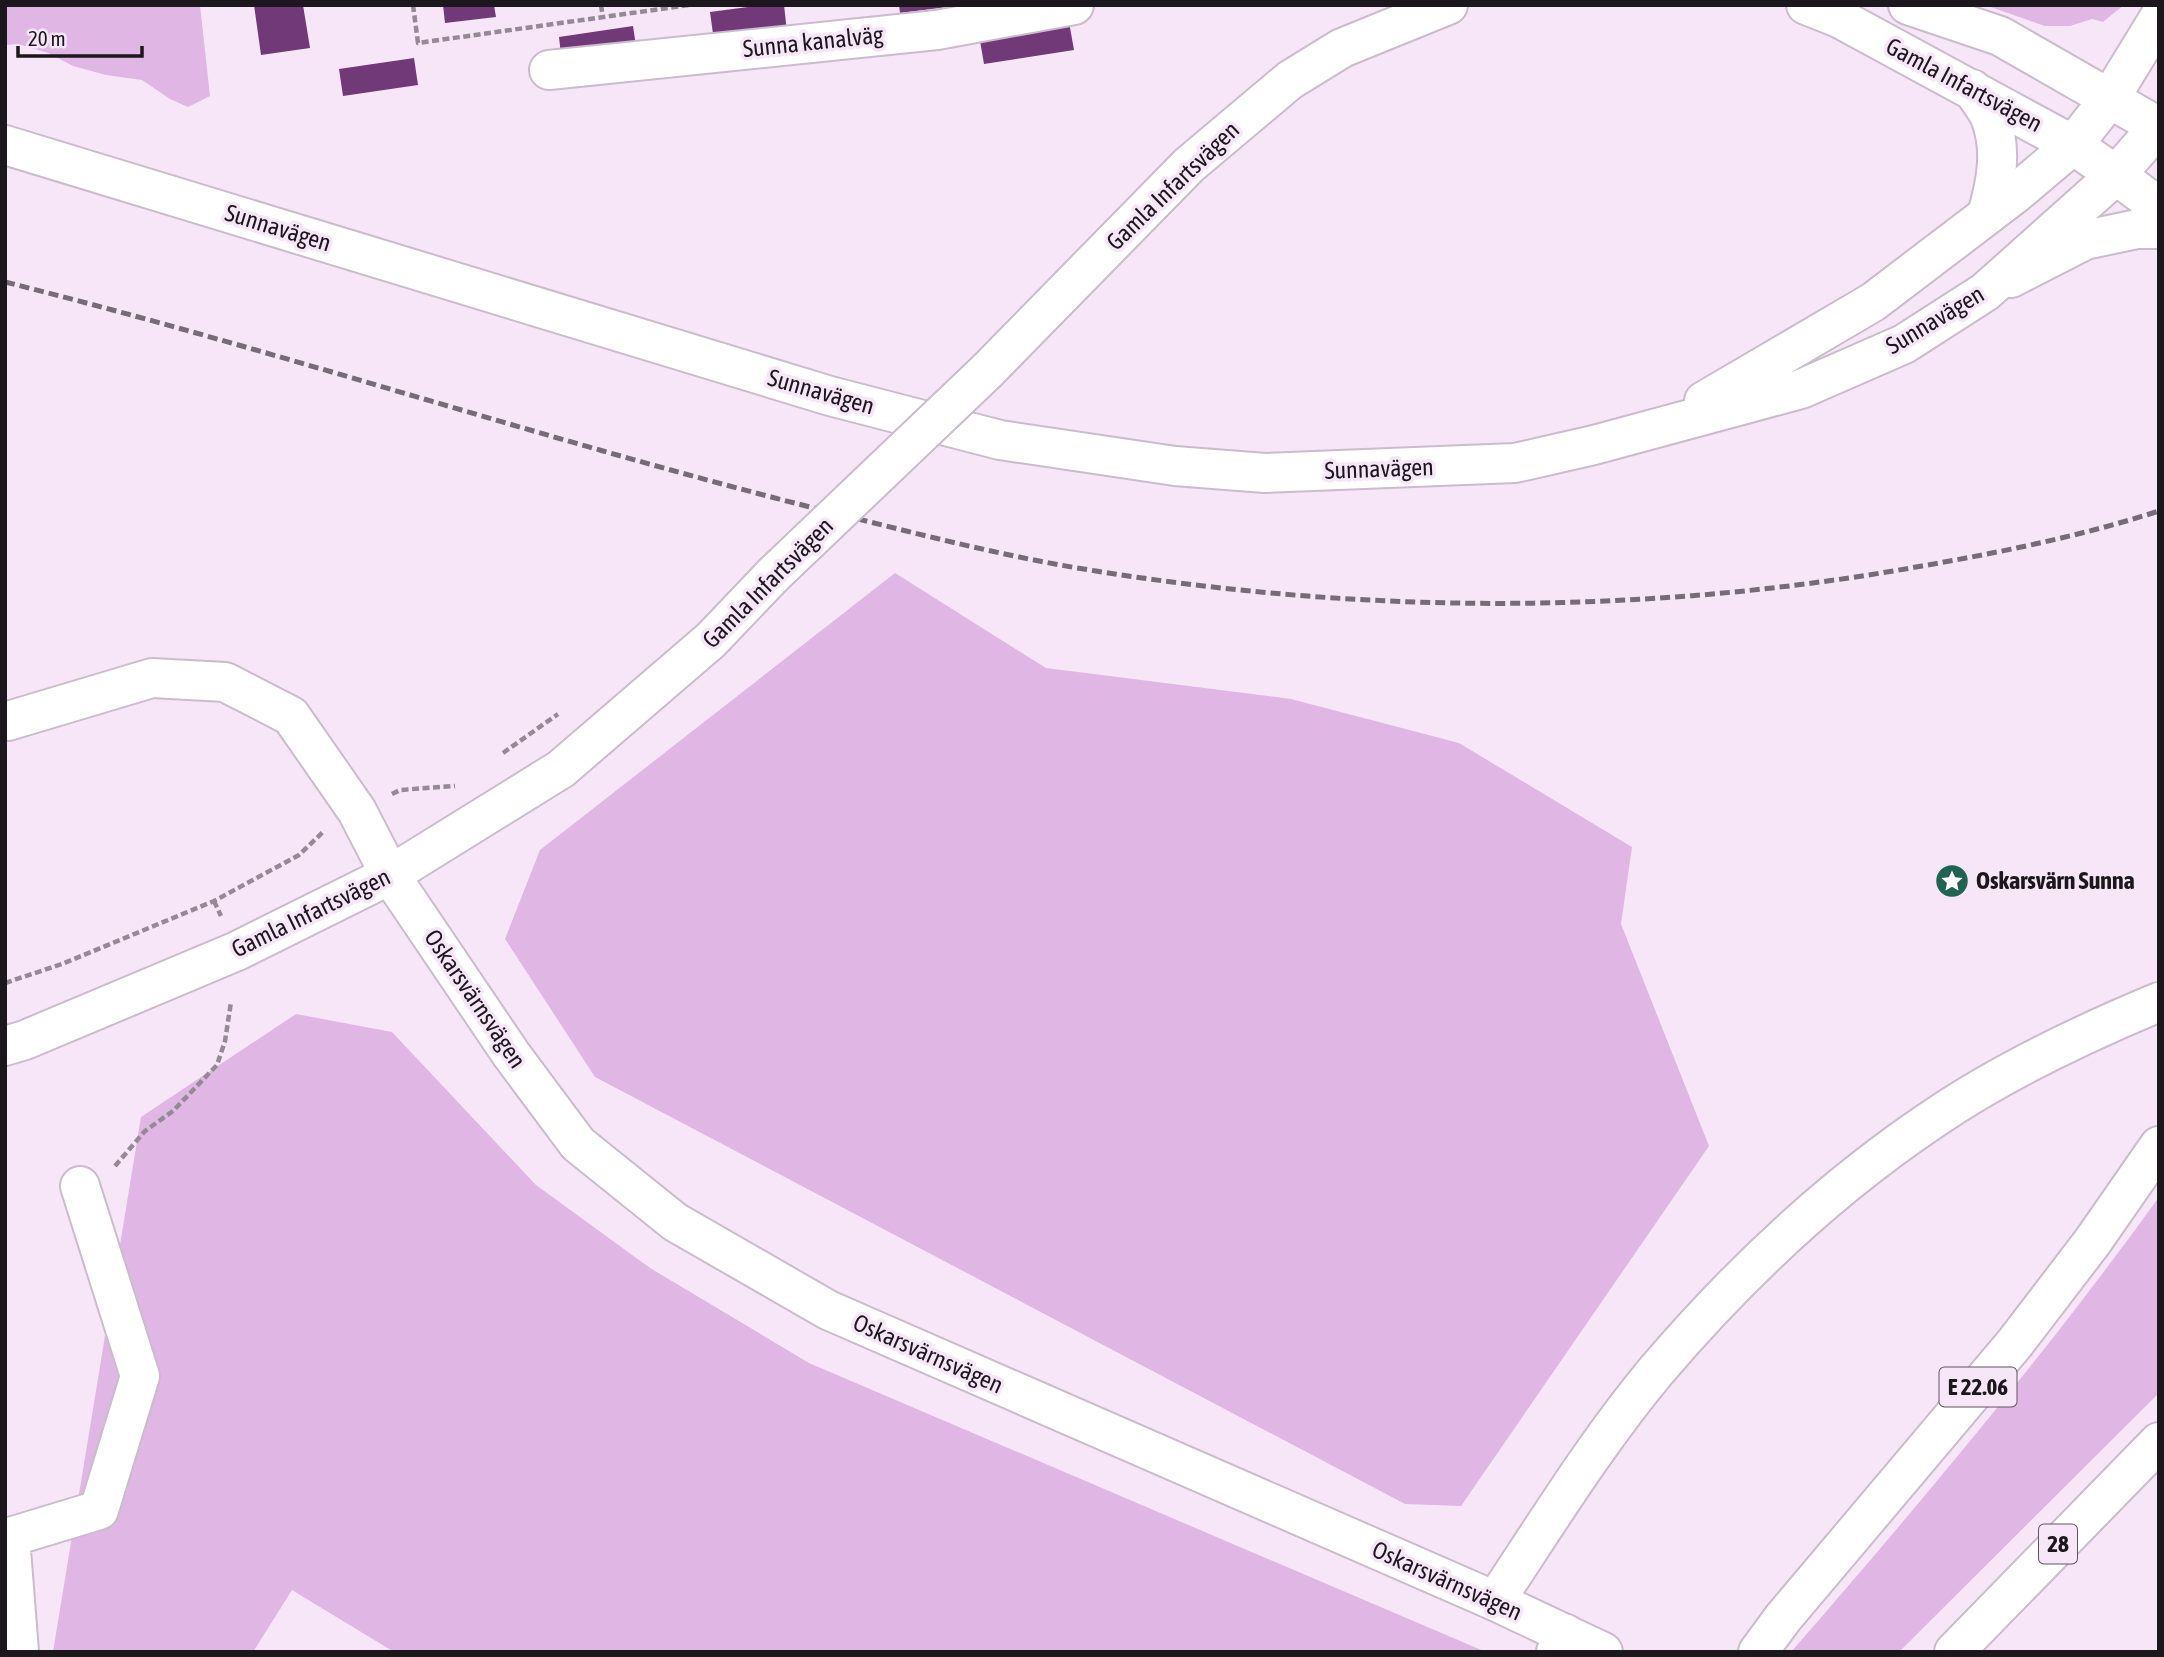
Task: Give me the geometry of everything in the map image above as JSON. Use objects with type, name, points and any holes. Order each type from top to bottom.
[{"type":"main road","name":"Sunna kanalväg","points":[[549,70],[937,30],[1074,5]]},
{"type":"main road","name":"Gamla Infartsvägen","points":[[5,1046],[237,951],[390,875],[561,769],[711,640],[773,575],[987,371],[1189,165],[1290,80],[1342,48],[1448,5]]},
{"type":"main road","name":"Gamla Infartsvägen","points":[[1806,5],[1839,18],[2073,145],[2159,208]]},
{"type":"main road","name":"Gamla Infartsvägen","points":[[1908,5],[2000,36],[2159,127]]},
{"type":"main road","name":"Sunnavägen","points":[[1660,427],[1872,302],[1987,215],[2073,145],[2110,98],[2159,19]]},
{"type":"main road","points":[[1972,89],[1990,116],[1998,151],[1995,186],[1987,215]]},
{"type":"main road","name":"Sunnavägen","points":[[5,145],[830,396],[1000,440],[1175,466],[1265,473],[1515,463],[1594,445],[1801,389],[1904,344],[1984,292],[2116,174],[2159,127]]},
{"type":"main road","points":[[1984,292],[2085,240],[2137,229],[2159,229]]},
{"type":"main road","name":"Oskarsvärnsvägen","points":[[8,721],[152,677],[225,682],[291,716],[357,811],[390,875],[511,1054],[578,1144],[675,1222],[828,1310],[1495,1601],[1561,1643],[1603,1652]]},
{"type":"main road","points":[[1495,1601],[1582,1469],[1655,1372],[1707,1314],[1779,1242],[1857,1174],[1935,1117],[2034,1059],[2159,1002]]},
{"type":"main road","name":"E 22.06","points":[[1758,1652],[1783,1618],[2015,1343],[2093,1241],[2159,1146]]},
{"type":"main road","points":[[19,1652],[10,1537],[99,1510],[140,1376],[85,1202]]},
{"type":"main road","name":"28","points":[[1956,1650],[2159,1442]]},
{"type":"path","points":[[413,5],[418,43],[689,5]]},
{"type":"path","points":[[601,5],[603,18]]},
{"type":"path","points":[[502,754],[568,706]]},
{"type":"path","points":[[5,983],[62,964],[214,901],[299,855],[330,826],[400,790],[458,786]]},
{"type":"path","points":[[85,1202],[145,1131],[173,1111],[217,1065],[225,1041],[230,1002]]},
{"type":"shaded area","points":[[5,5],[200,5],[210,96],[188,107],[170,99],[142,80],[106,75],[73,66],[48,53],[18,44],[5,45]]},
{"type":"shaded area","points":[[1985,5],[2124,5],[2103,22],[2092,19],[2070,26],[2045,26]]},
{"type":"shaded area","points":[[895,573],[1046,668],[1291,699],[1459,743],[1632,847],[1621,924],[1709,1146],[1461,1506],[1405,1504],[595,1077],[505,939],[540,850]]},
{"type":"shaded area","points":[[296,1014],[392,1032],[536,1185],[650,1268],[809,1363],[1486,1652],[394,1652],[292,1590],[253,1652],[53,1652],[141,1117]]},
{"type":"shaded area","points":[[2159,1197],[2159,1393],[1899,1652],[1791,1652],[1980,1429]]},
{"type":"building","points":[[254,5],[303,5],[310,48],[261,55]]},
{"type":"building","points":[[443,5],[494,5],[496,17],[445,23]]},
{"type":"building","points":[[784,5],[787,32],[714,41],[710,12]]},
{"type":"building","points":[[899,5],[947,5],[947,7],[900,13]]},
{"type":"building","points":[[1069,22],[1074,50],[984,64],[979,35]]},
{"type":"building","points":[[633,26],[637,53],[562,64],[559,37]]},
{"type":"building","points":[[414,58],[418,85],[343,96],[339,69]]},
{"type":"railway","points":[[5,282],[211,337],[620,456],[960,544],[1096,571],[1302,596],[1406,602],[1509,603],[1613,601],[1716,594],[1819,582],[1952,561],[2071,536],[2159,511]]},
{"type":"place","name":"Oskarsvärn Sunna","points":[[1952,881]]}]
